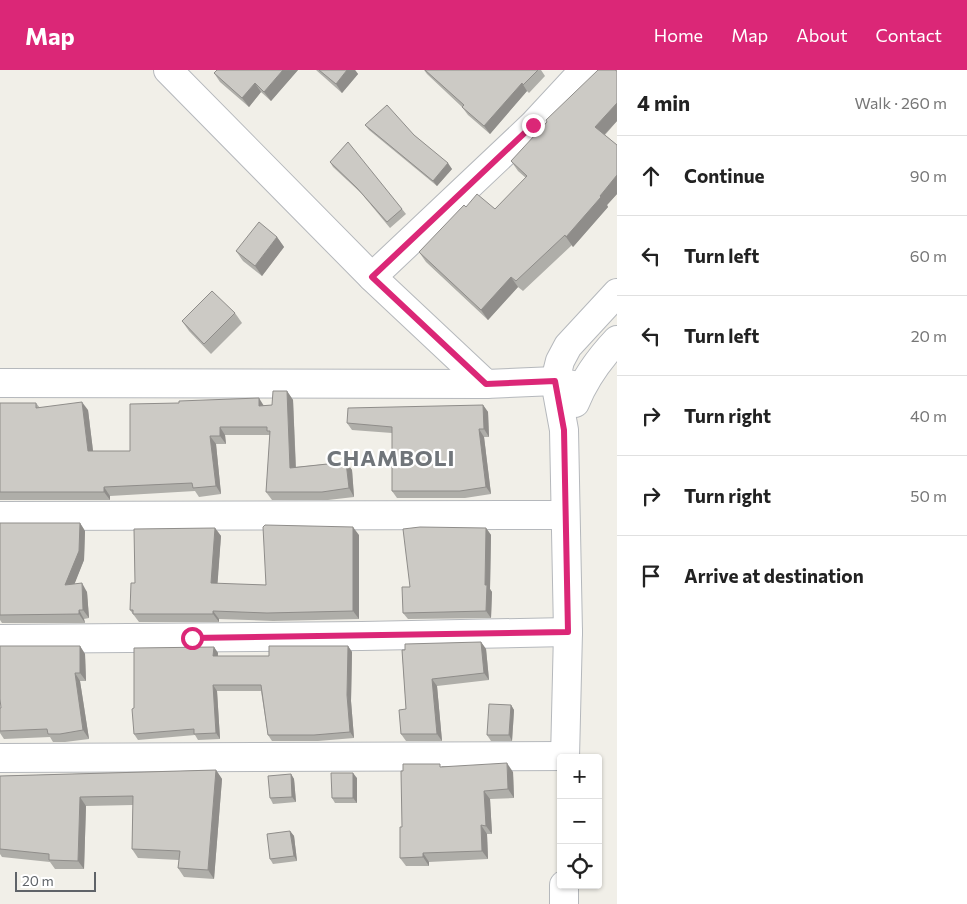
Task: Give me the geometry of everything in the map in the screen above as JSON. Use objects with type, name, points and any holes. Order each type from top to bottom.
[{"type":"street","points":[[372,277],[533,125],[584,70]]},
{"type":"street","points":[[179,74],[372,277],[486,384]]},
{"type":"street","points":[[565,754],[568,632],[564,430],[555,381],[560,361],[568,346],[617,293]]},
{"type":"street","points":[[564,430],[581,387],[602,355],[617,340]]},
{"type":"street","points":[[0,383],[486,384],[555,381],[581,387]]},
{"type":"street","points":[[0,516],[565,515]]},
{"type":"street","points":[[0,639],[342,637],[568,632]]},
{"type":"street","points":[[0,758],[557,757]]},
{"type":"street","points":[[564,889],[564,904]]},
{"type":"building","points":[[217,70],[283,70],[264,92],[255,83],[242,98],[214,73]]},
{"type":"building","points":[[319,70],[347,70],[336,84]]},
{"type":"building","points":[[425,70],[538,70],[523,85],[522,83],[484,126]]},
{"type":"building","points":[[598,70],[617,71],[617,103],[595,127],[617,145],[617,175],[601,197],[566,237],[565,235],[516,281],[511,277],[481,310],[419,252],[477,194],[495,209],[527,176],[511,161],[547,122],[546,120]]},
{"type":"building","points":[[387,105],[414,135],[448,163],[433,181],[365,125]]},
{"type":"building","points":[[348,142],[402,209],[387,222],[357,188],[330,162]]},
{"type":"building","points":[[259,222],[277,237],[255,266],[236,251]]},
{"type":"building","points":[[212,291],[235,313],[204,344],[182,321]]},
{"type":"building","points":[[273,391],[287,391],[290,468],[346,462],[349,488],[322,492],[266,492],[270,431],[267,431],[267,427],[220,427],[220,436],[210,436],[216,486],[193,488],[192,483],[104,487],[104,492],[0,492],[0,403],[36,403],[36,408],[82,402],[88,451],[130,451],[130,404],[259,398],[259,406],[272,405]]},
{"type":"building","points":[[483,405],[484,429],[479,429],[486,487],[460,491],[392,491],[392,427],[347,423],[348,408]]},
{"type":"building","points":[[0,523],[80,523],[79,551],[65,585],[82,583],[83,610],[79,610],[79,614],[0,615]]},
{"type":"building","points":[[265,525],[353,527],[353,611],[267,613],[213,611],[213,614],[133,614],[133,610],[130,610],[131,583],[135,583],[134,529],[215,528],[211,583],[266,585],[263,527]]},
{"type":"building","points":[[420,527],[486,528],[486,611],[403,613],[402,587],[410,587],[403,529]]},
{"type":"building","points":[[481,642],[484,673],[432,679],[437,734],[401,734],[399,710],[406,709],[402,650],[405,650],[405,644]]},
{"type":"building","points":[[0,646],[80,646],[80,673],[75,673],[83,730],[60,734],[48,734],[47,729],[0,731]]},
{"type":"building","points":[[269,646],[348,646],[347,695],[350,732],[314,735],[268,735],[261,685],[213,685],[216,733],[194,734],[194,729],[134,734],[132,709],[134,708],[134,648],[214,647],[213,656],[269,656]]},
{"type":"building","points":[[489,704],[511,705],[509,735],[487,735]]},
{"type":"building","points":[[507,763],[508,789],[484,791],[486,826],[481,825],[482,851],[423,853],[423,857],[400,858],[400,827],[402,827],[401,771],[403,771],[403,764],[440,764],[440,767]]},
{"type":"building","points":[[216,770],[208,870],[178,868],[180,851],[132,849],[133,796],[80,797],[78,861],[49,860],[49,854],[0,849],[0,776]]},
{"type":"building","points":[[331,773],[353,773],[353,798],[332,798]]},
{"type":"building","points":[[291,774],[292,797],[270,798],[268,776]]},
{"type":"building","points":[[290,831],[294,856],[270,859],[267,834]]},
{"type":"district","name":"CHAMBOLI","points":[[391,458]]},
{"type":"route","points":[[192,638],[568,632],[564,430],[555,381],[486,384],[372,277],[533,125]]}]
